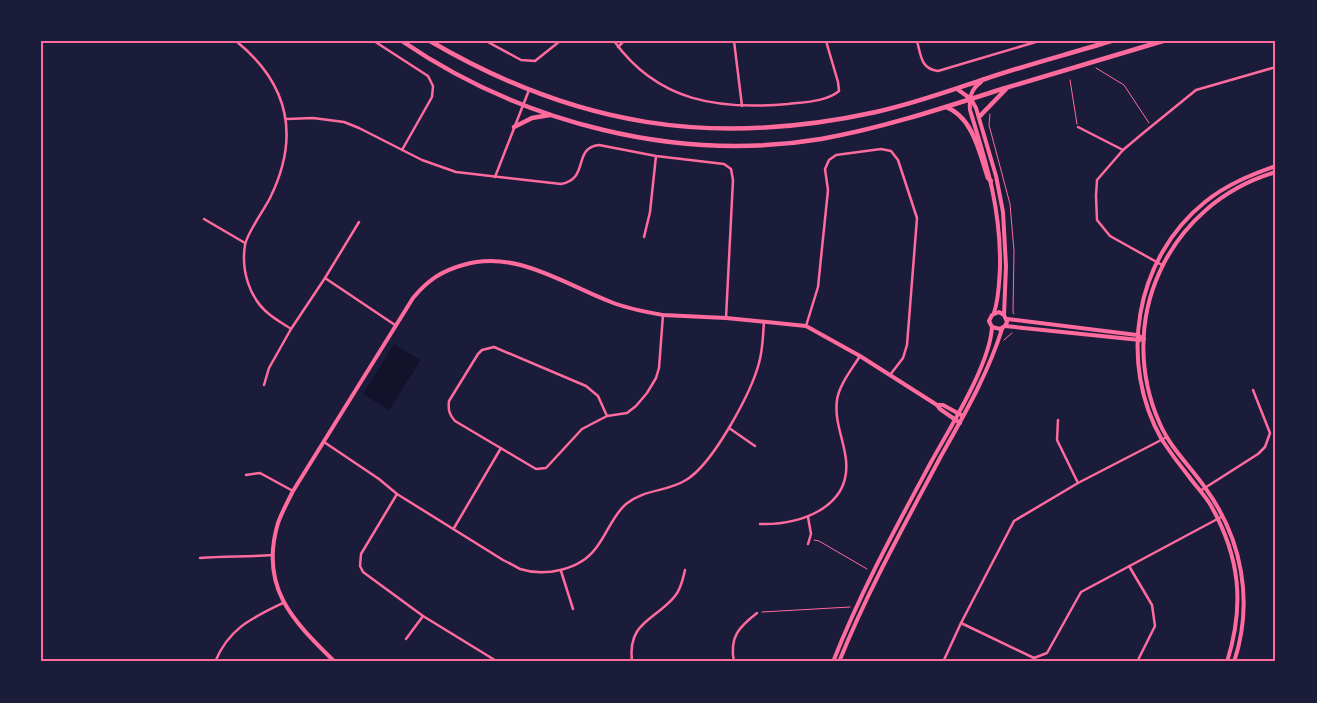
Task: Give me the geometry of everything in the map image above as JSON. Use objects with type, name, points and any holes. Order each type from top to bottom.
[{"type":"main road","points":[[402,41],[447,70],[523,105],[551,115],[634,136],[726,145],[770,144],[820,139],[859,131],[946,107],[1163,41]]},
{"type":"main road","points":[[430,41],[484,71],[577,107],[641,122],[679,127],[743,129],[799,126],[879,112],[1111,41]]},
{"type":"main road","points":[[979,117],[1007,88]]},
{"type":"main road","points":[[946,107],[955,111],[967,125],[988,178],[991,181]]},
{"type":"main road","points":[[514,127],[532,118],[551,115]]},
{"type":"street","points":[[236,41],[254,56],[269,76],[275,86],[287,119],[286,149],[280,179],[246,243],[245,275],[250,290],[259,304],[268,314],[291,329]]},
{"type":"street","points":[[374,41],[428,76],[433,86],[432,97],[402,150]]},
{"type":"street","points":[[486,41],[521,60],[535,61],[560,41]]},
{"type":"street","points":[[614,41],[647,76],[675,92],[711,104],[742,106],[800,103],[832,97],[839,91],[826,41]]},
{"type":"street","points":[[618,47],[624,41]]},
{"type":"street","points":[[734,41],[742,106]]},
{"type":"street","points":[[917,41],[925,67],[938,72],[1039,41]]},
{"type":"street","points":[[1162,264],[1110,236],[1097,220],[1097,180],[1123,150],[1196,90],[1276,67]]},
{"type":"street","points":[[833,662],[855,609],[879,560],[974,383],[991,340],[992,327],[990,318],[994,313],[998,291],[1000,241],[998,212],[970,110],[972,92],[978,84],[986,79]]},
{"type":"street","points":[[840,662],[888,555],[982,380],[1004,328],[1006,317],[1006,266],[1003,212],[996,176],[979,117],[970,99],[957,89]]},
{"type":"street","points":[[495,177],[529,90]]},
{"type":"street","points":[[287,119],[313,118],[344,122],[360,128],[422,160],[456,172],[561,184],[569,182],[577,174],[585,151],[599,145],[656,156],[724,164],[728,166],[733,174],[726,318]]},
{"type":"street","points":[[1078,127],[1123,150]]},
{"type":"street","points":[[806,326],[818,287],[828,190],[826,169],[829,160],[836,155],[881,149],[891,151],[898,160],[917,218],[907,345],[903,358],[890,375]]},
{"type":"street","points":[[644,237],[656,156]]},
{"type":"street","points":[[1227,662],[1234,633],[1238,595],[1236,570],[1232,554],[1210,504],[1162,440],[1156,429],[1144,399],[1138,370],[1137,341],[1143,299],[1157,262],[1163,250],[1184,222],[1205,202],[1233,184],[1276,166]]},
{"type":"street","points":[[1234,662],[1241,632],[1244,590],[1238,553],[1232,534],[1223,516],[1205,487],[1167,437],[1153,405],[1144,360],[1146,315],[1150,297],[1162,264],[1185,231],[1210,206],[1246,184],[1276,172]]},
{"type":"street","points":[[204,219],[246,243]]},
{"type":"street","points":[[264,385],[269,368],[291,329],[359,222]]},
{"type":"street","points":[[332,661],[282,603],[275,580],[273,555],[274,538],[279,520],[293,491],[413,298],[424,284],[450,268],[489,259],[516,263],[612,303],[664,315],[726,318],[806,326],[860,356],[937,405],[960,423]]},
{"type":"street","points":[[325,278],[396,325]]},
{"type":"street","points":[[994,313],[999,312],[1006,317],[1138,335],[1144,339]]},
{"type":"street","points":[[607,416],[598,396],[586,386],[494,347],[487,347],[482,350],[473,362],[449,401],[448,409],[455,421],[536,469],[546,468],[582,429],[607,416],[627,412],[636,406],[656,378],[659,368],[664,315]]},
{"type":"street","points":[[324,442],[379,479],[397,494],[503,560],[521,569],[561,571],[580,562],[595,550],[616,515],[625,505],[638,496],[686,480],[697,471],[730,428],[742,405],[759,364],[764,321]]},
{"type":"street","points":[[992,327],[997,330],[1004,328],[1137,341],[1144,339]]},
{"type":"street","points":[[760,524],[776,524],[808,517],[828,505],[836,497],[846,475],[847,463],[836,415],[837,397],[860,356]]},
{"type":"street","points":[[1200,491],[1258,454],[1265,446],[1270,433],[1253,390]]},
{"type":"street","points":[[937,405],[943,405],[963,416]]},
{"type":"street","points":[[1058,420],[1057,440],[1078,483]]},
{"type":"street","points":[[730,428],[754,446]]},
{"type":"street","points":[[944,662],[961,622],[1014,521],[1078,483],[1167,437]]},
{"type":"street","points":[[454,528],[500,448]]},
{"type":"street","points":[[246,475],[260,473],[293,491]]},
{"type":"street","points":[[397,494],[361,554],[360,566],[363,572],[423,616],[498,662]]},
{"type":"street","points":[[961,622],[1034,658],[1047,653],[1081,592],[1223,516]]},
{"type":"street","points":[[808,517],[811,534],[808,544]]},
{"type":"street","points":[[200,558],[223,556],[242,558],[273,555]]},
{"type":"street","points":[[1129,566],[1152,605],[1155,626],[1137,662]]},
{"type":"street","points":[[632,662],[631,651],[636,632],[652,615],[676,596],[685,570]]},
{"type":"street","points":[[561,571],[573,609]]},
{"type":"street","points":[[215,662],[230,634],[248,620],[282,603]]},
{"type":"street","points":[[734,662],[733,650],[736,632],[757,613]]},
{"type":"street","points":[[406,639],[423,616]]},
{"type":"street","points":[[490,662],[492,658]]},
{"type":"path","points":[[1095,68],[1124,85],[1151,126]]},
{"type":"path","points":[[1070,80],[1078,127]]},
{"type":"path","points":[[810,539],[820,541],[868,570]]},
{"type":"path","points":[[757,613],[851,607]]},
{"type":"shaded area","points":[[394,344],[421,360],[389,410],[363,394]]}]
